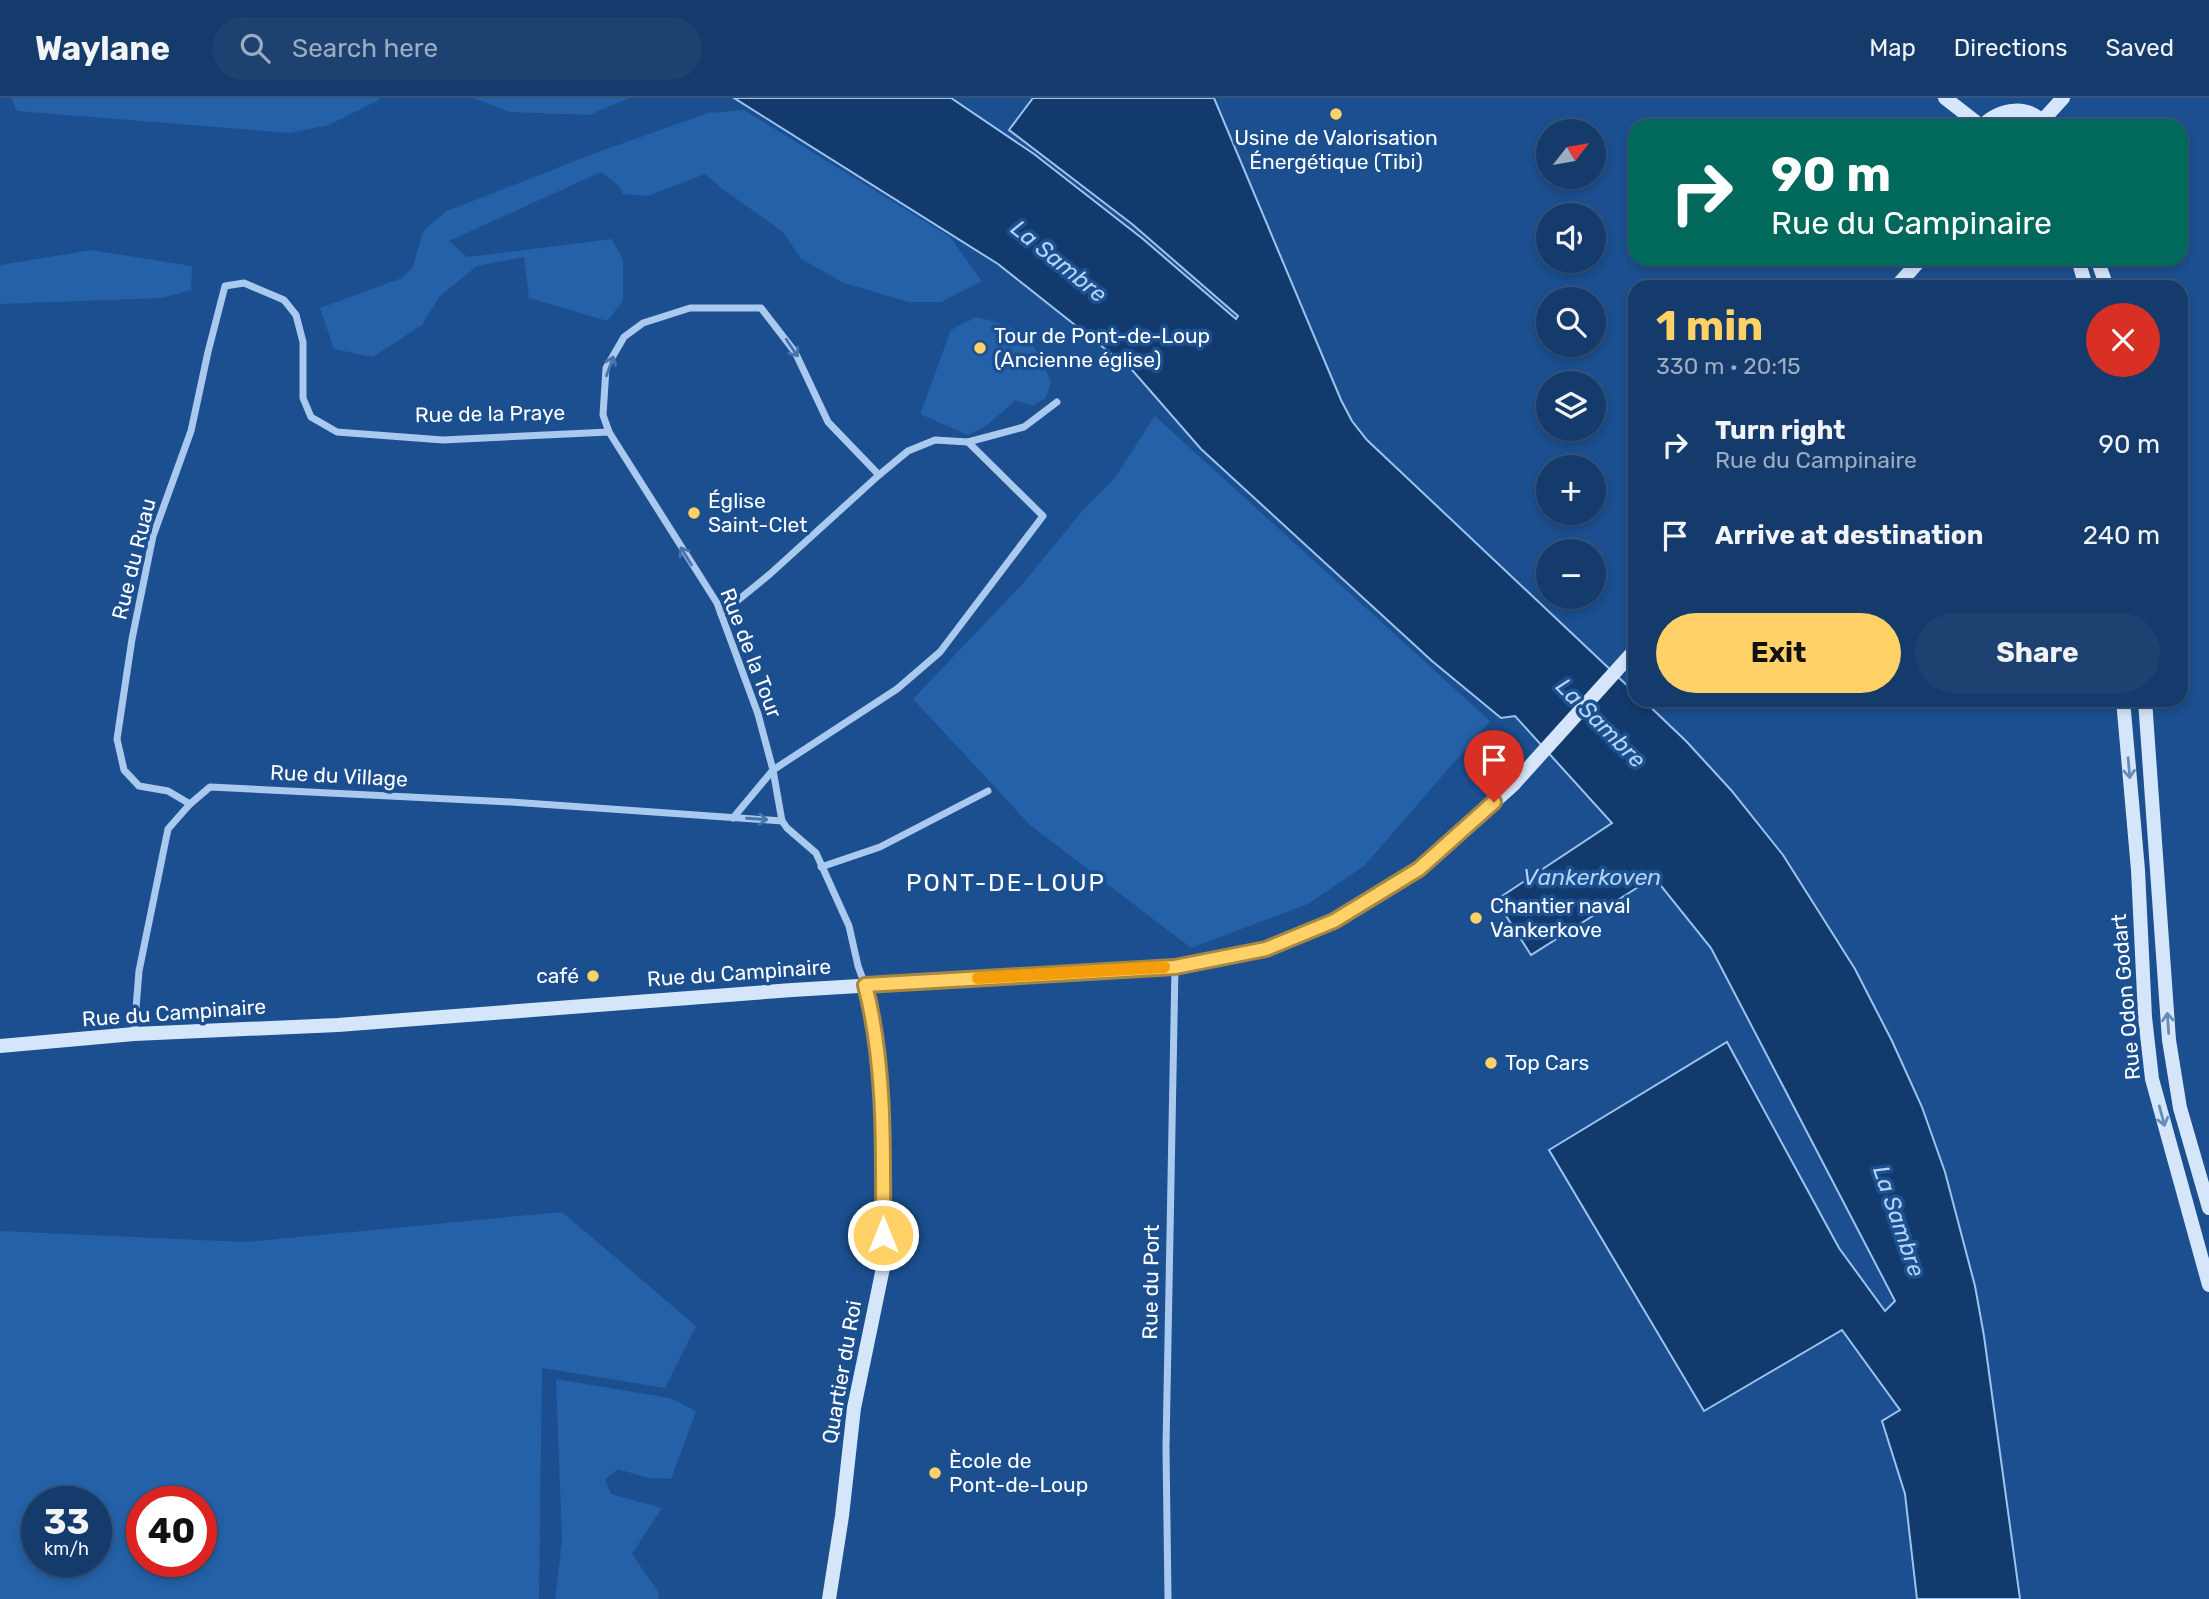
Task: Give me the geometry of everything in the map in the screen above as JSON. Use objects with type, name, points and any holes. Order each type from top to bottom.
[{"type":"main road","points":[[1945,98],[1973,119]]},
{"type":"main road","points":[[2047,119],[2063,98]]},
{"type":"main road","points":[[1989,119],[2013,110],[2025,111],[2038,119]]},
{"type":"main road","points":[[1902,280],[1915,266]]},
{"type":"main road","name":"Rue du Campinaire","points":[[0,1046],[134,1034],[338,1025],[611,1002],[1175,967],[1266,949],[1334,921],[1419,869],[1513,785],[1628,658]]},
{"type":"main road","name":"Rue Odon Godart","points":[[2124,707],[2138,870],[2144,1017],[2152,1079],[2209,1285]]},
{"type":"main road","name":"Rue Odon Godart","points":[[2145,707],[2169,1040],[2180,1108],[2209,1209]]},
{"type":"main road","name":"Quartier du Roi","points":[[829,1599],[842,1516],[854,1408],[884,1263],[883,1123],[872,1011],[865,985]]},
{"type":"street","name":"Rue de la Praye","points":[[225,286],[244,282],[284,300],[296,315],[303,342],[303,398],[311,416],[337,432],[443,440],[609,432]]},
{"type":"street","name":"Rue du Ruau","points":[[190,804],[168,792],[139,786],[124,770],[117,739],[132,639],[153,536],[191,431],[225,286]]},
{"type":"street","name":"Rue de la Tour","points":[[782,821],[774,771],[758,714],[717,603],[609,432],[603,415],[606,368],[624,337],[643,323],[690,308],[761,308],[795,352],[828,422],[879,475]]},
{"type":"street","points":[[721,614],[908,451],[935,440],[968,442],[1024,427],[1057,402]]},
{"type":"street","points":[[733,818],[774,771],[897,689],[940,652],[1043,516],[968,442]]},
{"type":"street","name":"Rue du Village","points":[[134,1034],[139,971],[168,830],[190,804],[210,787],[511,802],[782,821]]},
{"type":"street","points":[[821,867],[880,847],[988,791]]},
{"type":"street","name":"Quartier du Roi","points":[[782,821],[816,853],[849,926],[865,985]]},
{"type":"street","name":"Rue du Port","points":[[1168,1599],[1166,1447],[1175,967]]},
{"type":"shaded area","points":[[11,98],[379,100],[329,125],[291,133],[17,111]]},
{"type":"shaded area","points":[[474,98],[629,98],[589,115],[509,112]]},
{"type":"shaded area","points":[[744,110],[950,237],[982,281],[941,302],[908,302],[844,283],[801,259],[783,232],[705,174],[648,196],[623,194],[619,186],[601,172],[449,241],[467,257],[612,239],[623,260],[623,301],[607,321],[529,298],[524,257],[477,266],[440,296],[422,325],[373,357],[334,349],[320,308],[402,278],[413,267],[423,231],[447,211],[598,152],[708,113]]},
{"type":"shaded area","points":[[91,250],[192,266],[191,290],[162,298],[0,304],[0,265]]},
{"type":"shaded area","points":[[976,317],[1006,325],[1025,336],[1038,353],[1051,382],[1046,398],[1032,406],[1016,400],[986,426],[968,435],[920,414],[951,330]]},
{"type":"shaded area","points":[[1155,416],[1490,721],[1364,866],[1308,904],[1191,948],[1030,825],[913,699],[1025,581],[1083,510],[1114,479]]},
{"type":"shaded area","points":[[562,1212],[696,1326],[665,1388],[542,1368],[539,1599],[0,1599],[0,1231],[245,1242]]},
{"type":"shaded area","points":[[556,1379],[670,1398],[696,1411],[671,1479],[648,1478],[618,1469],[605,1480],[611,1494],[662,1508],[632,1554],[659,1593],[658,1599],[555,1599],[562,1541]]},
{"type":"water","points":[[734,98],[951,98],[1034,154],[1143,239],[1236,319],[1238,316],[1132,224],[1009,130],[1033,98],[1214,98],[1352,421],[1367,440],[1536,600],[1536,609],[1546,609],[1628,686],[1628,707],[1650,707],[1731,790],[1783,855],[1855,969],[1922,1107],[1945,1172],[1975,1286],[2020,1599],[1917,1599],[1905,1494],[1882,1421],[1900,1410],[1842,1330],[1704,1411],[1549,1150],[1727,1042],[1839,1248],[1885,1311],[1895,1301],[1711,948],[1654,877],[1531,955],[1496,900],[1612,823],[1515,716],[1501,718],[1432,661],[1201,449],[1133,371],[998,264]]},
{"type":"slow traffic","points":[[978,978],[1164,967]]},
{"type":"place","name":"Usine de Valorisation Énergétique (Tibi)","points":[[1336,114]]},
{"type":"place","name":"Tour de Pont-de-Loup (Ancienne église)","points":[[980,348]]},
{"type":"place","name":"Église Saint-Clet","points":[[694,513]]},
{"type":"place","name":"Chantier naval Vankerkove","points":[[1476,918]]},
{"type":"place","name":"café","points":[[593,976]]},
{"type":"place","name":"Top Cars","points":[[1491,1063]]},
{"type":"place","name":"Ècole de Pont-de-Loup","points":[[935,1473]]},
{"type":"district","name":"PONT-DE-LOUP","points":[[1006,883]]},
{"type":"route","points":[[883,1235],[883,1123],[872,1011],[865,985],[1175,967],[1266,949],[1334,921],[1419,869],[1494,802]]},
{"type":"water label","name":"La Sambre","points":[[1059,261]]},
{"type":"water label","name":"La Sambre","points":[[1601,723]]},
{"type":"water label","name":"Vankerkoven","points":[[1592,877]]},
{"type":"water label","name":"La Sambre","points":[[1899,1221]]}]
